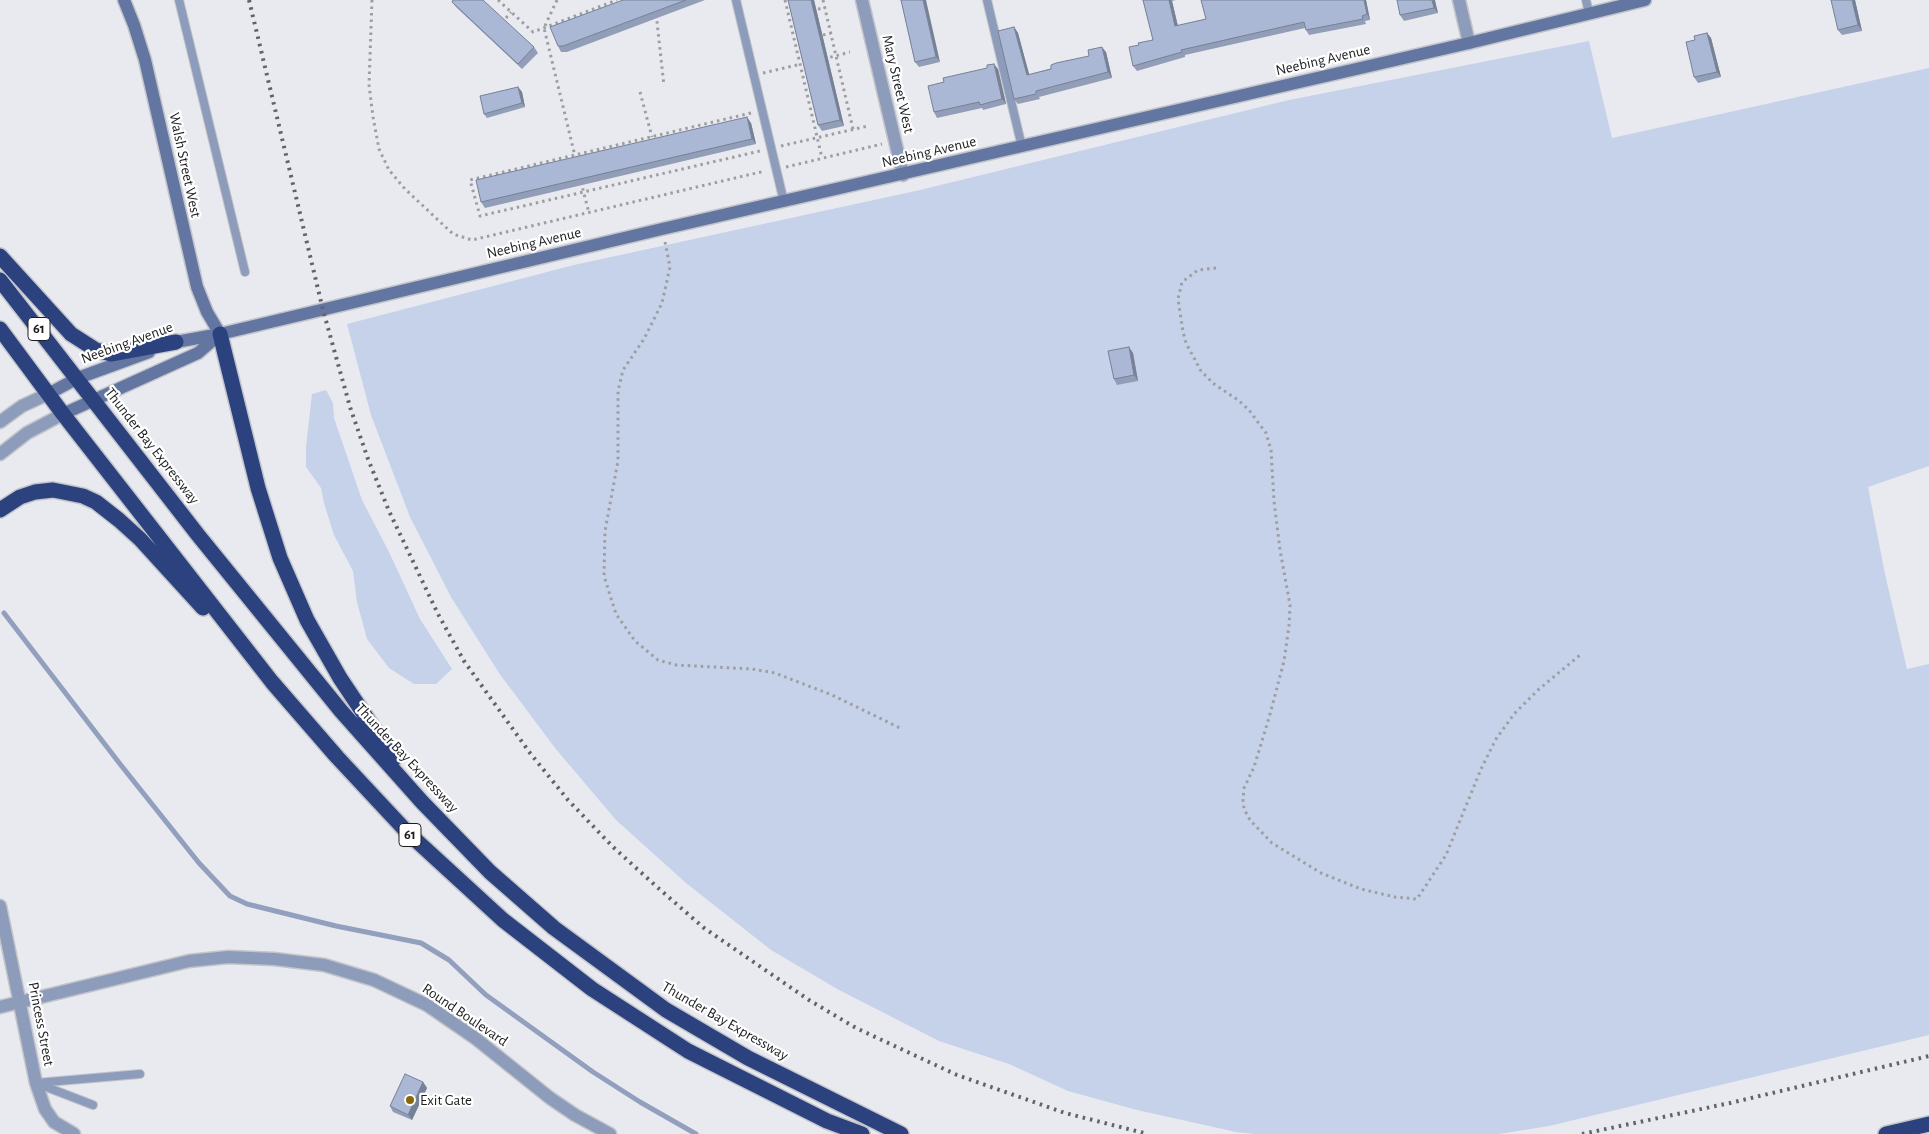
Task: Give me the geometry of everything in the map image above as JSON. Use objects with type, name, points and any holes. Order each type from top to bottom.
[{"type":"highway","points":[[0,256],[71,334],[96,350],[111,354],[176,342]]},
{"type":"highway","name":"Thunder Bay Expressway","points":[[0,280],[277,634],[341,712],[422,802],[490,872],[554,928],[666,1010],[748,1058],[901,1134]]},
{"type":"highway","name":"61","points":[[0,329],[63,414],[272,682],[337,757],[407,832],[503,920],[584,983],[688,1051],[827,1120],[862,1134]]},
{"type":"highway","points":[[220,334],[258,488],[280,558],[307,620],[340,678],[422,802]]},
{"type":"highway","points":[[0,510],[20,497],[35,492],[53,490],[83,496],[96,502],[140,539],[272,682]]},
{"type":"highway","points":[[1886,1134],[1929,1124]]},
{"type":"main road","name":"Walsh Street West","points":[[124,0],[145,60],[197,287],[207,312],[220,334]]},
{"type":"main road","name":"Neebing Avenue","points":[[48,394],[78,378],[176,342],[220,334],[662,229],[903,175],[1645,0]]},
{"type":"main road","name":"Neebing Avenue","points":[[63,414],[198,353],[220,334]]},
{"type":"street","name":"Mary Street West","points":[[862,0],[903,175]]},
{"type":"street","points":[[1459,0],[1469,43]]},
{"type":"street","points":[[0,422],[22,406],[48,394]]},
{"type":"street","points":[[0,454],[27,433],[63,414]]},
{"type":"street","name":"Princess Street","points":[[0,906],[36,1083],[44,1109],[54,1122],[74,1134]]},
{"type":"street","name":"Round Boulevard","points":[[0,1007],[190,961],[228,958],[274,959],[324,964],[374,980],[427,1005],[475,1038],[550,1098],[575,1115],[610,1134]]},
{"type":"lane","points":[[179,0],[245,272]]},
{"type":"lane","points":[[736,0],[784,202]]},
{"type":"lane","points":[[987,0],[1022,147]]},
{"type":"lane","points":[[1586,0],[1589,14]]},
{"type":"lane","points":[[36,1083],[140,1074]]},
{"type":"lane","points":[[36,1083],[93,1105]]},
{"type":"path","points":[[372,0],[369,84],[372,117],[379,149],[389,170],[405,189],[453,234],[472,240],[895,142]]},
{"type":"path","points":[[498,0],[533,32]]},
{"type":"path","points":[[556,0],[544,28],[577,164]]},
{"type":"path","points":[[529,38],[533,32],[568,21],[617,0]]},
{"type":"path","points":[[785,0],[822,158]]},
{"type":"path","points":[[823,0],[853,129]]},
{"type":"path","points":[[651,7],[657,22],[664,86]]},
{"type":"path","points":[[818,9],[825,8]]},
{"type":"path","points":[[593,9],[595,14]]},
{"type":"path","points":[[506,18],[511,12]]},
{"type":"path","points":[[824,35],[831,33]]},
{"type":"path","points":[[818,60],[850,52]]},
{"type":"path","points":[[754,75],[809,62]]},
{"type":"path","points":[[836,81],[842,80]]},
{"type":"path","points":[[640,92],[654,146]]},
{"type":"path","points":[[842,110],[848,109]]},
{"type":"path","points":[[753,113],[470,180],[480,216],[868,126]]},
{"type":"path","points":[[717,121],[718,128]]},
{"type":"path","points":[[689,128],[690,134]]},
{"type":"path","points":[[639,140],[640,145]]},
{"type":"path","points":[[624,143],[625,149]]},
{"type":"path","points":[[611,146],[613,152]]},
{"type":"path","points":[[586,152],[587,158]]},
{"type":"path","points":[[659,165],[661,174]]},
{"type":"path","points":[[579,174],[588,213]]},
{"type":"path","points":[[481,177],[482,183]]},
{"type":"path","points":[[662,229],[670,267],[662,303],[644,340],[623,370],[618,390],[618,460],[606,531],[604,576],[616,614],[635,641],[658,660],[676,665],[752,669],[775,673],[832,694],[900,728]]},
{"type":"path","points":[[1216,268],[1198,270],[1182,282],[1178,299],[1183,332],[1189,350],[1201,372],[1214,384],[1238,400],[1266,433],[1271,450],[1274,501],[1280,550],[1290,605],[1289,626],[1270,718],[1254,767],[1244,788],[1244,808],[1250,820],[1272,843],[1321,873],[1360,889],[1395,897],[1417,899],[1446,855],[1481,769],[1496,739],[1514,714],[1538,690],[1580,655]]},
{"type":"shaded area","points":[[1589,41],[1612,138],[1929,68],[1929,466],[1868,487],[1885,574],[1907,669],[1929,664],[1929,1035],[1549,1126],[1499,1134],[1255,1134],[1236,1132],[1137,1110],[1068,1091],[1009,1064],[939,1041],[839,990],[771,950],[686,883],[616,820],[555,748],[499,673],[451,597],[410,517],[371,415],[347,324],[574,265],[920,190],[1289,100]]},
{"type":"shaded area","points":[[326,390],[333,403],[334,418],[362,500],[420,619],[452,669],[436,684],[414,684],[389,668],[367,639],[357,602],[353,571],[334,535],[321,488],[306,467],[306,447],[312,394]]},
{"type":"building","points":[[453,0],[483,0],[534,47],[518,64],[452,2]]},
{"type":"building","points":[[623,0],[686,0],[563,46],[558,46],[550,27]]},
{"type":"building","points":[[788,0],[811,0],[840,120],[818,125]]},
{"type":"building","points":[[901,0],[923,0],[936,57],[915,62]]},
{"type":"building","points":[[1143,0],[1169,0],[1175,26],[1206,19],[1201,0],[1364,0],[1367,14],[1362,16],[1363,19],[1306,30],[1304,22],[1181,50],[1182,52],[1133,66],[1129,47],[1153,40]]},
{"type":"building","points":[[1397,0],[1432,0],[1434,8],[1400,15]]},
{"type":"building","points":[[1831,0],[1852,0],[1858,25],[1838,30]]},
{"type":"building","points":[[1014,27],[1027,75],[1051,69],[1051,65],[1056,63],[1089,56],[1088,50],[1102,47],[1108,72],[1036,91],[1036,94],[1014,99],[998,31]]},
{"type":"building","points":[[1707,33],[1717,72],[1694,77],[1686,42],[1695,40],[1694,36]]},
{"type":"building","points":[[994,64],[1002,99],[980,105],[979,102],[934,112],[928,86],[944,82],[943,78],[987,68],[987,65]]},
{"type":"building","points":[[518,87],[522,103],[484,114],[480,96]]},
{"type":"building","points":[[747,117],[752,139],[481,202],[476,180]]},
{"type":"building","points":[[1129,347],[1134,375],[1114,379],[1108,351]]},
{"type":"building","name":"Exit Gate","points":[[405,1074],[423,1082],[408,1115],[390,1106]]},
{"type":"waterway","points":[[4,613],[199,863],[230,896],[247,904],[336,926],[421,943],[449,960],[486,995],[593,1072],[696,1134]]},
{"type":"railway","points":[[249,0],[323,310],[350,407],[368,459],[389,511],[438,614],[464,661],[530,753],[568,800],[613,847],[657,887],[704,928],[809,1000],[856,1028],[957,1075],[1065,1113],[1148,1134]]},
{"type":"railway","points":[[1582,1134],[1730,1103],[1929,1056]]},
{"type":"place","name":"Exit Gate","points":[[410,1100]]}]
